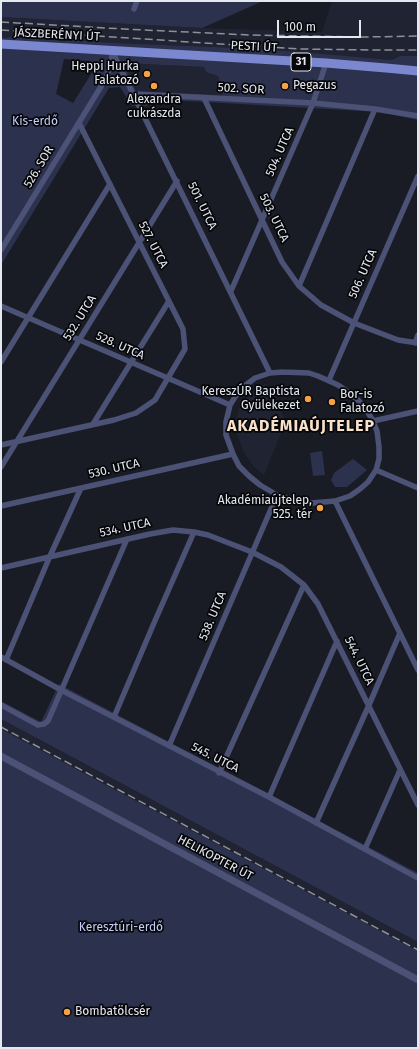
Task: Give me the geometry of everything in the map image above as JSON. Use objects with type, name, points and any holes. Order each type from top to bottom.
[{"type":"main road","name":"JÁSZBERÉNYI ÚT","points":[[1,44],[112,51]]},
{"type":"main road","name":"PESTI ÚT","points":[[112,51],[326,63],[418,71]]},
{"type":"street","points":[[134,9],[138,1]]},
{"type":"street","name":"501. UTCA","points":[[112,51],[270,372]]},
{"type":"street","name":"526. SOR","points":[[1,250],[105,80],[111,65],[112,51]]},
{"type":"street","name":"504. UTCA","points":[[231,291],[313,104],[326,63]]},
{"type":"street","points":[[105,80],[126,80]]},
{"type":"street","name":"502. SOR","points":[[133,94],[313,104],[375,109],[418,116]]},
{"type":"street","name":"503. UTCA","points":[[204,98],[282,262],[300,286],[321,305],[354,323],[398,340],[416,343]]},
{"type":"street","points":[[300,286],[375,109]]},
{"type":"street","name":"527. UTCA","points":[[1,445],[136,413],[155,400],[185,349],[183,329],[79,123]]},
{"type":"street","name":"506. UTCA","points":[[329,380],[418,176]]},
{"type":"street","name":"532. UTCA","points":[[1,467],[177,181]]},
{"type":"street","points":[[1,362],[110,184]]},
{"type":"street","points":[[93,424],[169,301]]},
{"type":"street","name":"528. UTCA","points":[[1,306],[230,405]]},
{"type":"street","points":[[416,343],[418,335]]},
{"type":"street","points":[[270,372],[309,373],[329,380],[359,401],[373,421],[380,446],[376,470],[368,482],[360,489],[350,496],[335,501],[312,503],[300,502],[277,496],[249,476],[240,466],[233,454],[226,435],[226,422],[230,405],[236,394],[246,385],[255,378],[270,372]]},
{"type":"street","points":[[373,421],[418,411]]},
{"type":"street","name":"530. UTCA","points":[[1,506],[233,454]]},
{"type":"street","points":[[376,470],[418,488]]},
{"type":"street","points":[[4,659],[81,488]]},
{"type":"street","name":"538. UTCA","points":[[169,746],[277,496]]},
{"type":"street","points":[[335,501],[418,670]]},
{"type":"street","name":"534. UTCA","points":[[1,568],[127,539],[174,530],[208,535],[252,552]]},
{"type":"street","points":[[114,717],[194,532]]},
{"type":"street","points":[[1,705],[38,725],[44,724],[48,721],[127,539]]},
{"type":"street","name":"544. UTCA","points":[[252,552],[281,567],[304,585],[318,604],[418,805]]},
{"type":"street","points":[[219,773],[304,585]]},
{"type":"street","points":[[316,823],[369,706],[400,632]]},
{"type":"street","points":[[269,797],[337,641]]},
{"type":"street","name":"545. UTCA","points":[[4,659],[219,773],[269,797],[418,878]]},
{"type":"street","name":"HELIKOPTER ÚT","points":[[1,756],[418,980]]},
{"type":"street","points":[[365,849],[400,770]]},
{"type":"shaded area","points":[[332,1],[418,1],[418,56],[400,56],[392,60],[239,48],[1,37],[1,17],[202,28],[322,32]]},
{"type":"shaded area","points":[[124,63],[204,67],[206,72],[218,76],[223,95],[136,91]]},
{"type":"shaded area","points":[[265,384],[286,421],[264,475],[254,467],[244,453],[237,434],[236,423],[239,409],[244,401],[253,392]]},
{"type":"shaded area","points":[[1,719],[418,942],[418,951],[1,729]]},
{"type":"green space","points":[[1,1],[263,1],[202,28],[1,17]]},
{"type":"green space","name":"Kis-erdő","points":[[1,37],[239,48],[392,60],[400,56],[418,56],[418,120],[380,112],[152,99],[147,106],[132,106],[120,87],[109,88],[1,265]],"holes":[[[64,59],[90,61],[95,68],[73,103],[56,94]],[[124,63],[204,67],[206,72],[218,76],[223,95],[136,91]]]},
{"type":"green space","points":[[322,451],[325,475],[313,476],[310,453]]},
{"type":"green space","points":[[353,459],[367,470],[347,487],[335,487],[331,480],[334,473]]},
{"type":"green space","points":[[59,684],[418,873],[418,942],[1,719],[1,701],[41,722]]},
{"type":"green space","name":"Keresztúri-erdő","points":[[1,729],[418,951],[418,1048],[1,1048]]},
{"type":"railway","points":[[1,22],[249,35],[365,37],[418,36]]},
{"type":"railway","points":[[1,30],[301,49],[418,50]]},
{"type":"railway","points":[[1,727],[418,950]]},
{"type":"place","name":"Heppi Hurka Falatozó","points":[[147,74]]},
{"type":"place","name":"Alexandra cukrászda","points":[[154,86]]},
{"type":"place","name":"Pegazus","points":[[285,86]]},
{"type":"place","name":"KereszÚR Baptista Gyülekezet","points":[[308,399]]},
{"type":"place","name":"Bor-is Falatozó","points":[[332,402]]},
{"type":"place","name":"Akadémiaújtelep, 525. tér","points":[[320,508]]},
{"type":"place","name":"Bombatölcsér","points":[[67,1012]]},
{"type":"district","name":"AKADÉMIAÚJTELEP","points":[[301,427]]}]
